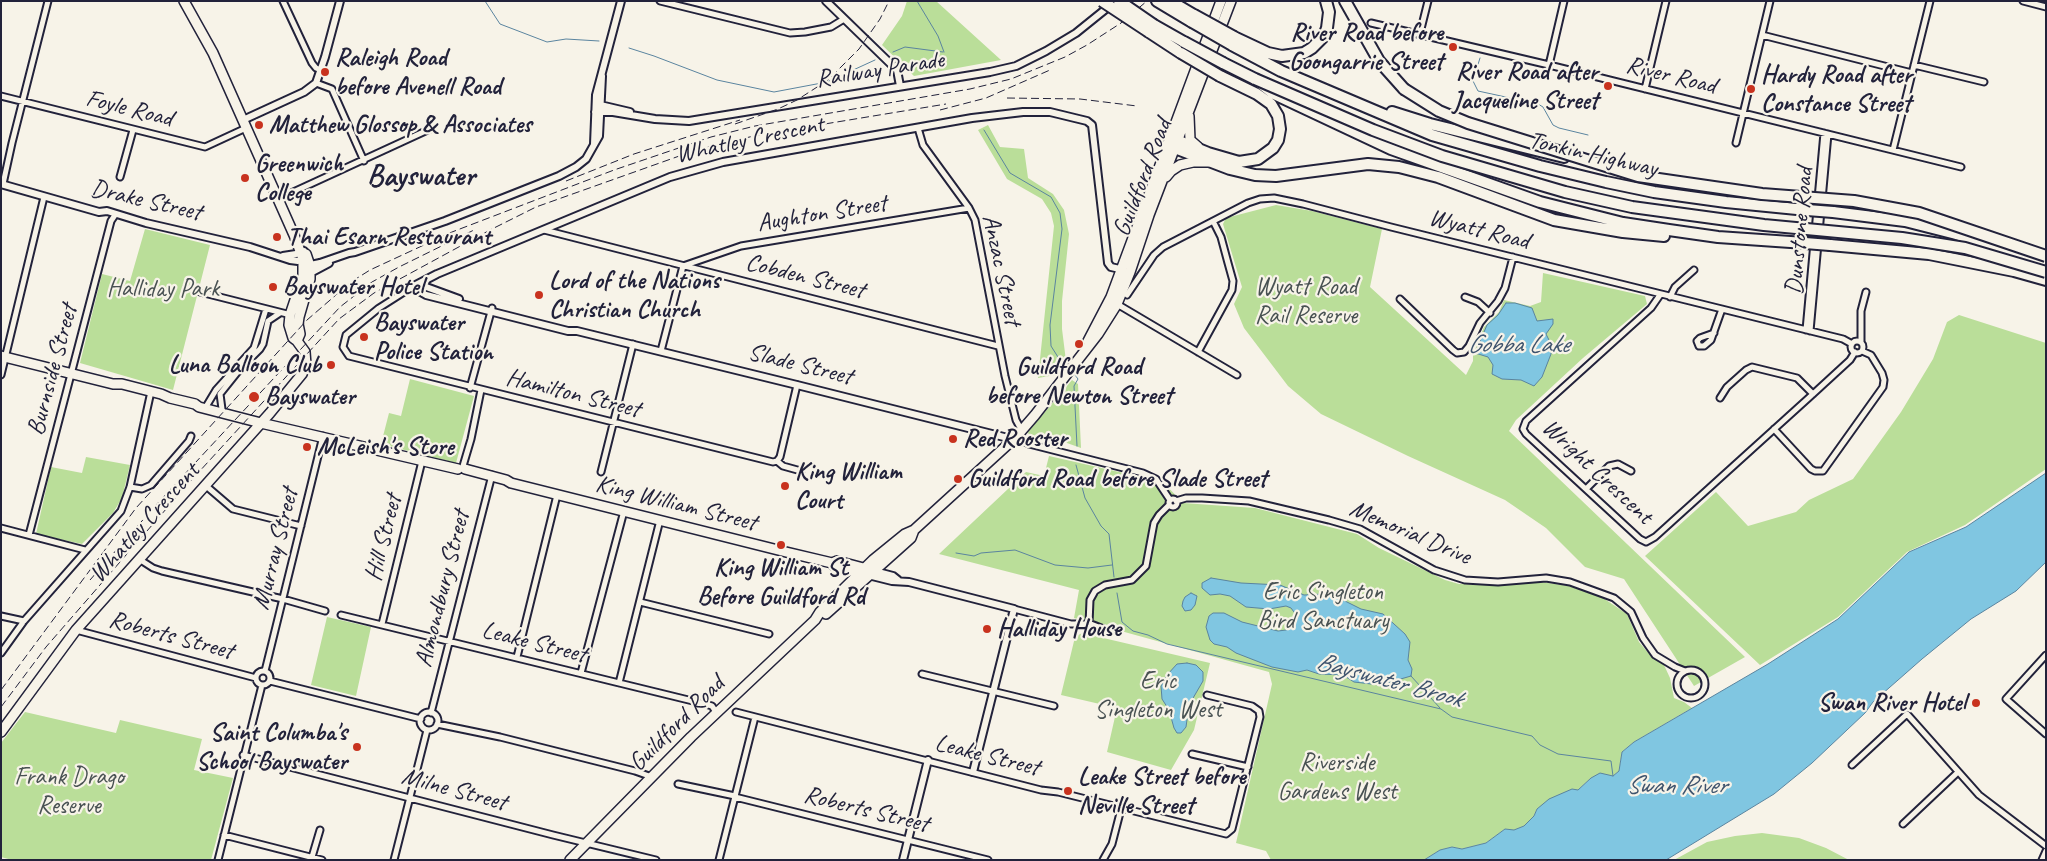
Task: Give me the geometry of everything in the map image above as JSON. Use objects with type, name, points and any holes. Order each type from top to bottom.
[{"type":"highway","points":[[1102,1],[1151,28],[1181,53],[1220,76],[1257,94],[1271,104],[1278,116],[1279,135],[1270,151],[1252,161],[1240,162],[1172,142]]},
{"type":"highway","name":"Tonkin Highway","points":[[1119,1],[1151,28],[1184,42],[1255,79],[1373,130],[1442,156],[1565,192],[1632,207],[1764,226],[1893,237],[1956,247],[2046,272]]},
{"type":"highway","name":"Tonkin Highway","points":[[1157,1],[1170,4],[1281,71],[1432,135],[1559,170],[1654,192],[1726,202],[1905,221],[1956,234],[2046,264]]},
{"type":"highway","points":[[1233,41],[1282,56],[1304,53],[1324,36],[1329,12],[1326,1]]},
{"type":"highway","points":[[1345,1],[1379,61],[1404,89],[1439,111],[1468,123],[1638,176],[1762,194],[1854,201],[1919,213],[2046,256]]},
{"type":"highway","name":"Tonkin Highway","points":[[1255,79],[1274,94],[1391,149],[1540,202],[1623,222],[1718,237],[1929,254],[2046,280]]},
{"type":"highway","points":[[1336,94],[1430,124],[1621,170]]},
{"type":"highway","points":[[1172,142],[1213,162],[1242,172],[1276,176],[1355,165],[1392,165],[1438,177],[1540,216],[1573,224],[1631,233],[1718,237]]},
{"type":"main road","points":[[184,1],[213,53],[305,262],[305,297],[295,316]]},
{"type":"main road","name":"Guildford Road","points":[[570,860],[716,712],[816,620],[824,616],[905,534],[914,530],[1017,436],[1098,334],[1125,271],[1221,1]]},
{"type":"main road","name":"Guildford Road","points":[[1125,271],[1160,186],[1172,142],[1189,114],[1231,1]]},
{"type":"main road","points":[[1189,114],[1190,140],[1202,150]]},
{"type":"main road","points":[[1160,186],[1171,171],[1180,165],[1193,162],[1213,162]]},
{"type":"main road","points":[[295,316],[305,262]]},
{"type":"main road","name":"Whatley Crescent","points":[[1,732],[76,630],[263,421],[302,374],[306,365],[305,352],[293,338],[290,331],[295,316]]},
{"type":"main road","points":[[4,357],[112,384],[130,386],[170,398]]},
{"type":"main road","points":[[112,384],[150,396],[207,405],[263,421]]},
{"type":"main road","points":[[195,404],[199,407],[263,421]]},
{"type":"main road","name":"King William Street","points":[[263,421],[274,426],[314,436],[323,436]]},
{"type":"main road","name":"King William Street","points":[[263,421],[315,432],[323,436],[462,469],[491,478],[506,480],[511,483],[624,512],[832,563],[837,562],[867,572]]},
{"type":"main road","name":"King William Street","points":[[832,563],[835,567],[842,569],[867,572]]},
{"type":"main road","points":[[841,592],[846,578],[842,569]]},
{"type":"main road","name":"Guildford Road","points":[[816,620],[820,612],[841,592],[867,572]]},
{"type":"street","points":[[2,184],[48,1]]},
{"type":"street","points":[[283,1],[312,63],[321,70]]},
{"type":"street","points":[[245,124],[304,92],[316,83],[340,1]]},
{"type":"street","points":[[305,262],[351,256],[356,252],[445,221],[559,176],[581,163],[593,146],[597,108],[603,80],[602,76],[621,1]]},
{"type":"street","points":[[660,1],[790,33],[831,27],[844,19]]},
{"type":"street","points":[[826,1],[897,70],[900,86]]},
{"type":"street","name":"Railway Parade","points":[[597,108],[628,111],[655,119],[689,120],[990,72],[1016,66],[1076,34],[1114,1]]},
{"type":"street","points":[[1420,34],[1428,1]]},
{"type":"street","points":[[1549,65],[1564,1]]},
{"type":"street","points":[[1645,89],[1666,1]]},
{"type":"street","points":[[1736,143],[1770,1]]},
{"type":"street","points":[[1893,150],[1930,1]]},
{"type":"street","points":[[2023,1],[2046,7]]},
{"type":"street","name":"River Road","points":[[1371,23],[1961,167]]},
{"type":"street","points":[[1762,35],[1912,73]]},
{"type":"street","points":[[1914,65],[1984,82]]},
{"type":"street","points":[[316,83],[332,89],[364,161]]},
{"type":"street","name":"Foyle Road","points":[[1,96],[205,147],[245,124]]},
{"type":"street","name":"Whatley Crescent","points":[[343,344],[344,338],[349,332],[379,308],[415,285],[670,177],[724,162],[918,128],[1023,112],[1050,112],[1087,121],[1094,129],[1108,263],[1111,267],[1125,271]]},
{"type":"street","name":"Anzac Street","points":[[918,128],[924,144],[975,220],[998,346],[1016,420],[1017,436]]},
{"type":"street","points":[[278,199],[430,129]]},
{"type":"street","points":[[120,177],[133,130]]},
{"type":"street","name":"Dunstone Road","points":[[1808,331],[1826,134]]},
{"type":"street","name":"Drake Street","points":[[2,184],[44,197],[281,256],[290,260],[305,262]]},
{"type":"street","points":[[1,375],[44,197]]},
{"type":"street","name":"Wyatt Road","points":[[1128,295],[1154,255],[1164,247],[1248,203],[1260,199],[1274,198],[1843,339],[1852,344]]},
{"type":"street","name":"Aughton Street","points":[[684,266],[741,246],[968,208]]},
{"type":"street","name":"Burnside Street","points":[[29,535],[111,221],[115,215]]},
{"type":"street","points":[[1198,352],[1232,290],[1233,281],[1220,237],[1213,221]]},
{"type":"street","name":"Cobden Street","points":[[544,230],[998,346]]},
{"type":"street","points":[[1400,299],[1457,353],[1464,352],[1480,323],[1490,313],[1504,288],[1513,257]]},
{"type":"street","points":[[661,351],[684,266]]},
{"type":"street","points":[[1670,297],[1675,287],[1694,270]]},
{"type":"street","name":"Slade Street","points":[[415,285],[492,310],[541,319],[577,331],[1008,438],[1017,436],[1020,441],[1030,444],[1143,473],[1156,479],[1172,502]]},
{"type":"street","points":[[200,292],[295,316]]},
{"type":"street","points":[[1862,350],[1864,346],[1860,342],[1861,311],[1866,292]]},
{"type":"street","name":"Wright Crescent","points":[[1660,295],[1651,308],[1526,421],[1522,429],[1640,540],[1646,542],[1650,541],[1813,394],[1850,360],[1854,352]]},
{"type":"street","points":[[1465,297],[1478,302],[1490,313]]},
{"type":"street","points":[[1113,302],[1237,375]]},
{"type":"street","points":[[207,405],[216,390],[254,348],[266,309]]},
{"type":"street","points":[[1714,333],[1722,309]]},
{"type":"street","points":[[470,388],[492,310]]},
{"type":"street","points":[[222,409],[220,394],[240,369],[260,349],[263,344],[268,321],[280,312]]},
{"type":"street","points":[[1860,342],[1856,341],[1852,344],[1851,349],[1859,353],[1862,350]]},
{"type":"street","name":"Hamilton Street","points":[[343,344],[345,351],[353,358],[773,462],[777,461],[783,466],[801,471]]},
{"type":"street","points":[[602,472],[633,344]]},
{"type":"street","points":[[1774,429],[1811,469],[1823,471],[1883,387],[1882,373],[1871,355],[1862,350]]},
{"type":"street","points":[[1720,398],[1727,387],[1752,367],[1797,378],[1813,394]]},
{"type":"street","points":[[777,461],[780,457],[797,385]]},
{"type":"street","points":[[462,469],[471,439],[481,390]]},
{"type":"street","points":[[1,653],[24,621],[121,511],[130,487],[150,396]]},
{"type":"street","points":[[130,487],[142,489],[151,484],[189,441],[191,436]]},
{"type":"street","name":"Murray Street","points":[[266,671],[323,436]]},
{"type":"street","name":"Hill Street","points":[[382,624],[422,461]]},
{"type":"street","points":[[1586,489],[1609,466],[1618,464],[1631,471]]},
{"type":"street","name":"Almondbury Street","points":[[431,713],[491,478]]},
{"type":"street","points":[[205,485],[233,509],[301,526]]},
{"type":"street","points":[[516,657],[558,495]]},
{"type":"street","name":"Memorial Drive","points":[[1172,502],[1186,498],[1249,501],[1329,520],[1360,529],[1434,570],[1465,580],[1498,582],[1546,578],[1570,582],[1614,598],[1631,612],[1643,638],[1655,655],[1685,671]]},
{"type":"street","points":[[1089,624],[1090,600],[1095,591],[1105,584],[1132,580],[1146,566],[1154,523],[1159,514],[1172,502]]},
{"type":"street","points":[[581,673],[624,512]]},
{"type":"street","points":[[619,683],[660,520]]},
{"type":"street","points":[[1,528],[85,550]]},
{"type":"street","points":[[139,559],[153,568],[162,571],[326,611]]},
{"type":"street","name":"King William Street","points":[[867,572],[893,576],[898,580],[1071,624],[1089,624],[1111,632]]},
{"type":"street","points":[[640,602],[769,634]]},
{"type":"street","points":[[973,772],[1014,609]]},
{"type":"street","name":"Leake Street","points":[[341,615],[710,706],[716,712]]},
{"type":"street","points":[[1,616],[24,621]]},
{"type":"street","name":"Roberts Street","points":[[76,630],[256,678],[258,683],[262,685]]},
{"type":"street","points":[[2046,655],[2006,699],[2046,734]]},
{"type":"street","name":"Roberts Street","points":[[256,678],[260,672],[266,671],[269,674],[270,681]]},
{"type":"street","points":[[1685,671],[1697,671],[1703,676],[1705,685],[1698,696],[1688,698],[1678,689],[1679,677],[1685,671]]},
{"type":"street","points":[[922,674],[1054,706]]},
{"type":"street","points":[[218,860],[262,685],[270,681],[420,720]]},
{"type":"street","points":[[1192,754],[1248,767],[1260,718],[1259,711],[1252,706],[1207,695]]},
{"type":"street","name":"Leake Street","points":[[736,712],[1223,834],[1229,833],[1232,829],[1248,767]]},
{"type":"street","points":[[431,713],[436,716],[437,724],[434,729],[427,730],[422,727],[420,720],[423,715],[431,713]]},
{"type":"street","points":[[1852,765],[1907,714],[1957,773],[1979,795],[2046,846]]},
{"type":"street","points":[[719,860],[755,717]]},
{"type":"street","points":[[437,724],[500,737],[652,777]]},
{"type":"street","points":[[394,860],[427,730]]},
{"type":"street","name":"Milne Street","points":[[243,755],[656,860]]},
{"type":"street","points":[[903,860],[928,760]]},
{"type":"street","points":[[1903,824],[1957,773]]},
{"type":"street","name":"Roberts Street","points":[[678,784],[988,860]]},
{"type":"street","points":[[1103,860],[1112,844],[1121,809]]},
{"type":"street","points":[[312,857],[320,830]]},
{"type":"street","points":[[224,835],[322,860]]},
{"type":"street","points":[[2042,860],[2046,851]]},
{"type":"green space","points":[[907,1],[936,1],[1001,60],[914,76],[882,45],[902,16]]},
{"type":"green space","points":[[988,125],[1000,147],[1024,149],[1028,178],[1053,194],[1064,210],[1069,234],[1062,301],[1062,329],[1066,361],[1055,375],[1038,378],[1054,226],[1051,213],[1042,199],[1007,179],[978,130]]},
{"type":"green space","name":"Wyatt Road Rail Reserve","points":[[1276,205],[1312,211],[1382,229],[1370,287],[1466,375],[1473,361],[1473,354],[1484,327],[1499,312],[1504,300],[1530,306],[1541,302],[1543,273],[1645,296],[1647,304],[1583,358],[1516,420],[1509,431],[1745,657],[1694,686],[1624,579],[1585,567],[1546,528],[1505,500],[1321,414],[1288,386],[1244,328],[1234,304],[1242,287],[1223,224],[1226,218]]},
{"type":"green space","name":"Halliday Park","points":[[145,229],[210,245],[173,390],[80,363],[102,274],[130,281]]},
{"type":"green space","points":[[1959,315],[2046,343],[2046,469],[1965,525],[1907,552],[1838,617],[1760,665],[1645,556],[1716,492],[1748,526],[1796,512],[1809,500],[1853,479],[1901,412],[1933,359],[1947,322]]},
{"type":"green space","points":[[410,379],[474,396],[456,463],[381,444],[389,413],[401,416]]},
{"type":"green space","points":[[1072,380],[1078,384],[1081,448],[1050,437],[1030,439],[1028,432]]},
{"type":"green space","name":"Eric Singleton Bird Sanctuary","points":[[1049,456],[1163,482],[1183,503],[1255,508],[1357,534],[1379,548],[1445,580],[1459,584],[1493,585],[1541,582],[1569,586],[1603,598],[1627,614],[1639,642],[1650,655],[1664,665],[1670,678],[1674,698],[1692,708],[1634,742],[1622,752],[1619,771],[1613,776],[1591,778],[1578,790],[1537,809],[1534,816],[1524,826],[1514,831],[1505,829],[1486,843],[1462,849],[1452,847],[1440,850],[1424,860],[1271,860],[1266,851],[1236,843],[1272,684],[1269,672],[1074,618],[1079,590],[939,554],[1026,472],[1044,476]]},
{"type":"green space","points":[[86,457],[130,465],[122,498],[113,513],[82,544],[36,534],[51,467],[82,473]]},
{"type":"green space","points":[[327,617],[371,627],[356,696],[311,685]]},
{"type":"green space","name":"Eric Singleton West","points":[[1082,633],[1210,663],[1194,730],[1171,770],[1107,752],[1117,708],[1061,695],[1075,637]]},
{"type":"green space","name":"Frank Drago Reserve","points":[[25,712],[116,733],[120,720],[202,739],[194,770],[233,778],[211,860],[12,860],[1,857],[1,743]]},
{"type":"green space","points":[[1762,833],[1799,838],[1826,848],[1849,860],[1674,860],[1707,842]]},
{"type":"water","name":"Gobba Lake","points":[[1506,303],[1515,303],[1532,308],[1537,321],[1553,319],[1553,324],[1546,334],[1551,344],[1551,354],[1542,377],[1534,386],[1521,380],[1502,379],[1492,374],[1493,365],[1488,357],[1475,353],[1487,325],[1498,315]]},
{"type":"water","name":"Swan River","points":[[2046,473],[2046,562],[2016,591],[1971,619],[1922,659],[1873,702],[1865,713],[1812,763],[1774,794],[1666,860],[1424,860],[1440,850],[1452,847],[1462,849],[1486,843],[1505,829],[1514,830],[1524,826],[1534,816],[1537,809],[1549,799],[1572,789],[1578,790],[1591,778],[1600,773],[1613,776],[1619,771],[1622,752],[1634,742],[1768,664],[1838,619],[1909,552],[1966,527]]},
{"type":"water","points":[[1211,578],[1241,583],[1280,585],[1304,595],[1324,594],[1343,600],[1361,609],[1383,614],[1405,634],[1410,642],[1408,660],[1412,669],[1411,676],[1380,685],[1354,682],[1343,675],[1319,674],[1307,670],[1298,672],[1272,667],[1236,653],[1227,647],[1214,644],[1210,640],[1206,627],[1209,616],[1213,613],[1224,613],[1242,622],[1278,631],[1292,627],[1297,616],[1291,608],[1286,606],[1269,609],[1246,607],[1230,596],[1210,595],[1202,588],[1202,583]]},
{"type":"water","points":[[1191,593],[1197,596],[1195,605],[1191,610],[1185,611],[1182,606],[1183,601]]},
{"type":"water","points":[[1187,663],[1196,665],[1203,672],[1203,681],[1189,705],[1186,727],[1181,733],[1177,733],[1169,710],[1162,699],[1161,686],[1167,675],[1177,664]]},
{"type":"waterway","points":[[485,1],[500,24],[547,42],[566,39],[599,41]]},
{"type":"waterway","points":[[917,1],[938,36],[944,52]]},
{"type":"waterway","points":[[893,52],[905,47],[943,52]]},
{"type":"waterway","points":[[629,48],[717,80],[774,92],[827,82],[875,60]]},
{"type":"waterway","points":[[1480,58],[1473,81],[1478,91],[1538,104],[1543,107],[1553,125],[1588,135]]},
{"type":"waterway","name":"Bayswater Brook","points":[[984,130],[1010,173],[1051,197],[1060,213],[1062,229],[1050,325],[1051,346],[1063,365]]},
{"type":"waterway","name":"Bayswater Brook","points":[[1075,375],[1078,379],[1074,386],[1077,446]]},
{"type":"waterway","name":"Bayswater Brook","points":[[1076,465],[1085,498],[1101,526],[1109,534],[1114,577]]},
{"type":"waterway","points":[[956,553],[974,556],[981,553],[1015,550],[1055,565],[1088,568],[1112,565]]},
{"type":"waterway","name":"Bayswater Brook","points":[[1117,593],[1122,622],[1133,631],[1148,635],[1167,644],[1441,709],[1452,717],[1532,736],[1540,745],[1558,754],[1611,761],[1613,776]]},
{"type":"waterway","points":[[1411,676],[1440,708]]},
{"type":"railway","points":[[735,124],[778,109],[797,100],[828,80],[859,49],[880,19],[889,1]]},
{"type":"railway","points":[[1,690],[136,508],[307,320],[351,282],[370,270],[452,232],[614,170],[711,137],[755,126],[970,89],[1011,79],[1065,57],[1087,45],[1121,23],[1147,1]]},
{"type":"railway","points":[[940,110],[986,98],[1050,70]]},
{"type":"railway","points":[[1007,98],[1080,99],[1137,106]]},
{"type":"railway","points":[[1,707],[46,647],[187,485],[339,319],[374,293],[536,207],[699,149],[758,135],[946,104]]},
{"type":"railway","points":[[566,181],[634,154],[740,120]]},
{"type":"railway","points":[[90,580],[156,505],[340,307],[372,282],[474,230]]},
{"type":"place","name":"River Road before Goongarrie Street","points":[[1453,47]]},
{"type":"place","name":"Raleigh Road before Avenell Road","points":[[325,72]]},
{"type":"place","name":"River Road after Jacqueline Street","points":[[1608,86]]},
{"type":"place","name":"Hardy Road after Constance Street","points":[[1751,89]]},
{"type":"place","name":"Matthew Glossop & Associates","points":[[259,125]]},
{"type":"place","name":"Greenwich College","points":[[245,178]]},
{"type":"place","name":"Thai Esarn Restaurant","points":[[277,237]]},
{"type":"place","name":"Bayswater Hotel","points":[[273,287]]},
{"type":"place","name":"Lord of the Nations Christian Church","points":[[539,295]]},
{"type":"place","name":"Bayswater Police Station","points":[[364,337]]},
{"type":"place","name":"Guildford Road before Newton Street","points":[[1079,344]]},
{"type":"place","name":"Luna Balloon Club","points":[[331,365]]},
{"type":"place","name":"Bayswater","points":[[254,397]]},
{"type":"place","name":"Red Rooster","points":[[953,439]]},
{"type":"place","name":"McLeish's Store","points":[[307,447]]},
{"type":"place","name":"Guildford Road before Slade Street","points":[[958,479]]},
{"type":"place","name":"King William Court","points":[[785,486]]},
{"type":"place","name":"King William St Before Guildford Rd","points":[[781,545]]},
{"type":"place","name":"Halliday House","points":[[987,629]]},
{"type":"place","name":"Swan River Hotel","points":[[1976,703]]},
{"type":"place","name":"Saint Columba's School Bayswater","points":[[357,747]]},
{"type":"place","name":"Leake Street before Neville Street","points":[[1068,791]]},
{"type":"district","name":"Bayswater","points":[[421,177]]},
{"type":"park label","name":"Riverside Gardens West","points":[[1337,778]]}]
